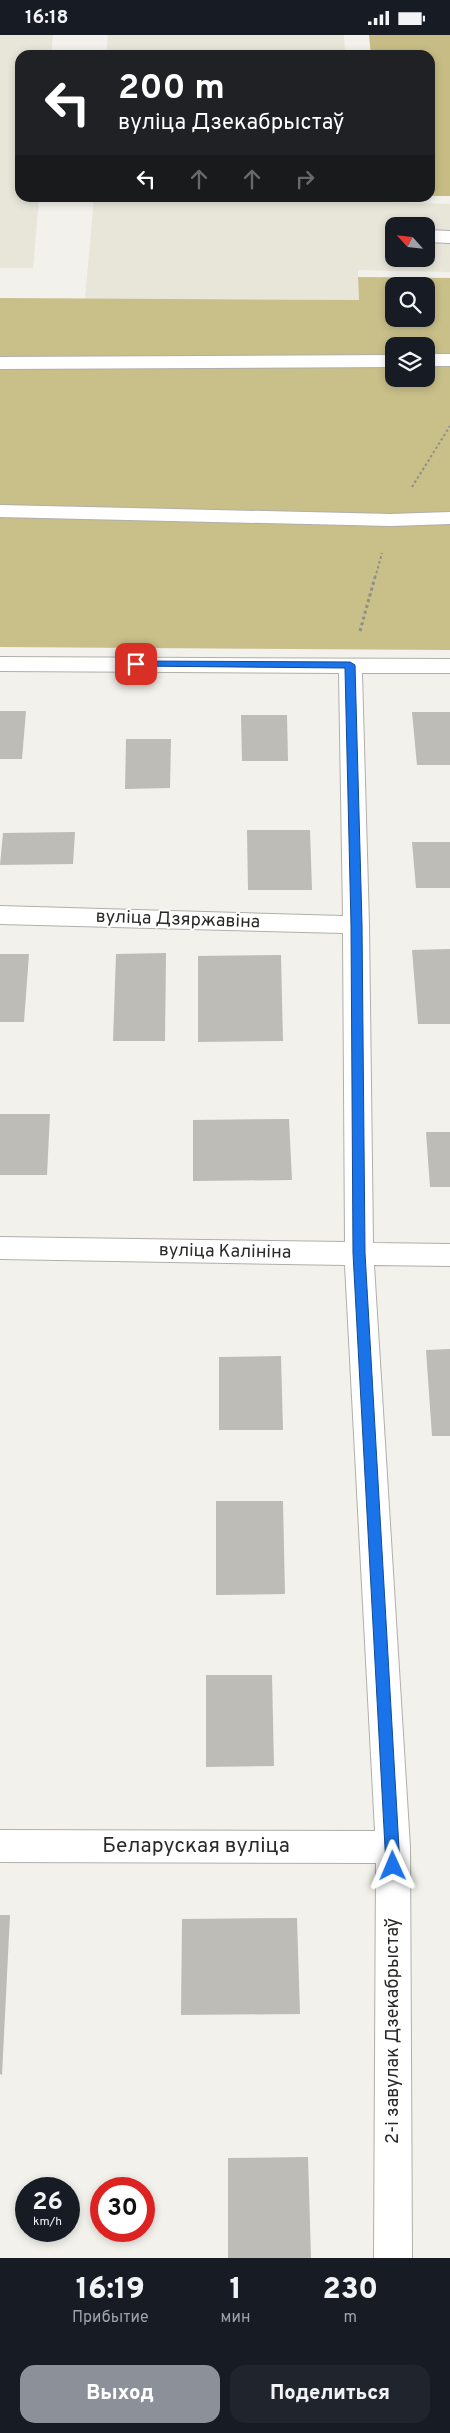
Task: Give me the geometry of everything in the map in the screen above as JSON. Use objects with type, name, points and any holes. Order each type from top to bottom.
[{"type":"street","points":[[435,236],[450,237]]},
{"type":"street","points":[[435,361],[450,360]]},
{"type":"street","points":[[0,363],[385,361]]},
{"type":"street","points":[[0,511],[391,520],[450,518]]},
{"type":"street","points":[[0,664],[450,666]]},
{"type":"street","name":"2-і завулак Дзекабрыстаў","points":[[350,665],[356,925],[359,1253],[393,1847],[393,2258]]},
{"type":"street","name":"вуліца Дзяржавіна","points":[[0,915],[356,925]]},
{"type":"street","name":"вуліца Калініна","points":[[0,1249],[450,1255]]},
{"type":"street","name":"Беларуская вуліца","points":[[0,1846],[393,1847]]},
{"type":"shaded area","points":[[0,35],[53,35],[52,50],[15,50],[15,202],[39,202],[33,268],[0,268]]},
{"type":"shaded area","points":[[108,35],[344,35],[345,50],[106,50]]},
{"type":"shaded area","points":[[369,35],[450,35],[450,196],[435,196],[435,50],[370,50]]},
{"type":"shaded area","points":[[94,202],[386,202],[450,204],[450,272],[358,270],[359,300],[85,299]]},
{"type":"shaded area","points":[[358,277],[385,277],[385,327],[435,327],[435,278],[450,278],[450,650],[0,647],[0,298],[359,300]]},
{"type":"building","points":[[0,711],[26,711],[22,759],[0,759]]},
{"type":"building","points":[[412,712],[450,712],[450,765],[417,765]]},
{"type":"building","points":[[241,715],[287,715],[288,761],[242,761]]},
{"type":"building","points":[[126,739],[171,739],[170,788],[125,789]]},
{"type":"building","points":[[247,830],[310,830],[312,890],[248,890]]},
{"type":"building","points":[[75,832],[73,864],[0,865],[3,833]]},
{"type":"building","points":[[412,842],[450,842],[450,888],[416,888]]},
{"type":"building","points":[[450,949],[450,1024],[418,1024],[412,950]]},
{"type":"building","points":[[166,953],[165,1041],[113,1041],[116,954]]},
{"type":"building","points":[[0,954],[29,954],[24,1022],[0,1022]]},
{"type":"building","points":[[281,955],[283,1041],[198,1042],[198,956]]},
{"type":"building","points":[[0,1114],[50,1114],[47,1175],[0,1175]]},
{"type":"building","points":[[289,1119],[292,1180],[193,1181],[193,1120]]},
{"type":"building","points":[[426,1132],[450,1132],[450,1187],[430,1187]]},
{"type":"building","points":[[450,1349],[450,1436],[432,1436],[426,1350]]},
{"type":"building","points":[[281,1356],[283,1430],[219,1430],[219,1357]]},
{"type":"building","points":[[216,1501],[283,1501],[285,1594],[216,1595]]},
{"type":"building","points":[[206,1675],[272,1675],[274,1766],[206,1767]]},
{"type":"building","points":[[0,1915],[10,1915],[2,2075],[0,2074]]},
{"type":"building","points":[[297,1918],[300,2014],[181,2015],[182,1919]]},
{"type":"building","points":[[308,2157],[311,2258],[228,2258],[228,2158]]},
{"type":"route","points":[[136,664],[350,665],[356,925],[359,1253],[393,1866]]}]
